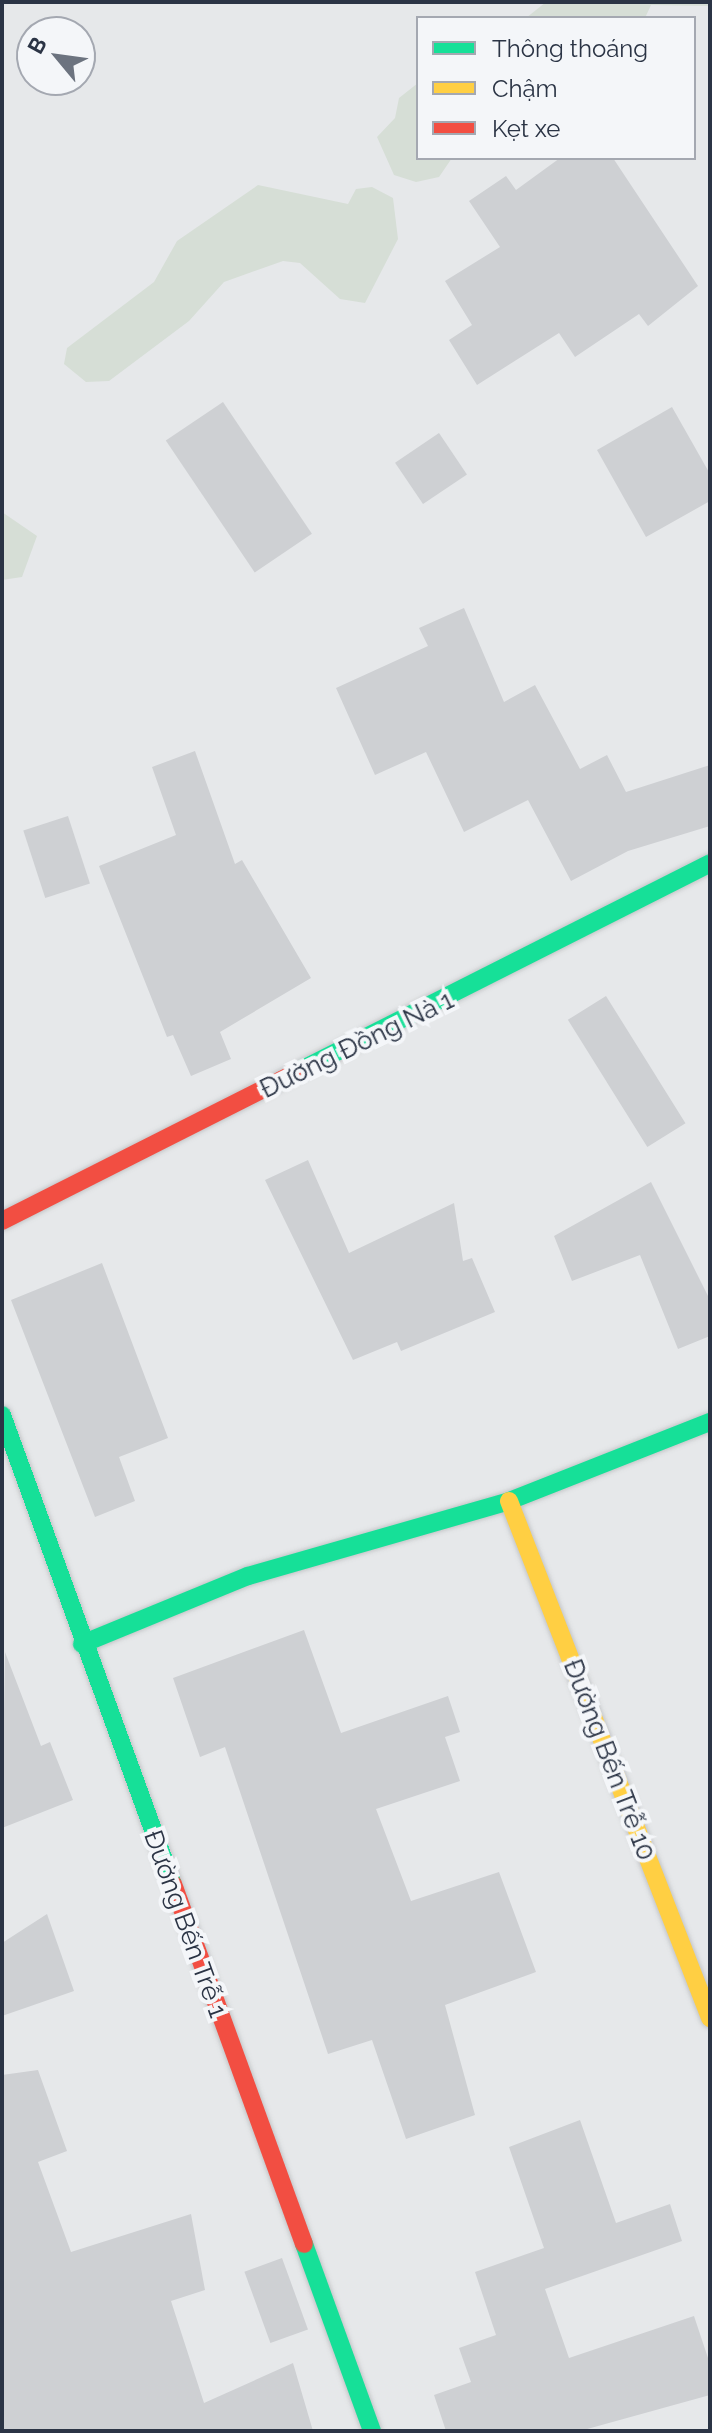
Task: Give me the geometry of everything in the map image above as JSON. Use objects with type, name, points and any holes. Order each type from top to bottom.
[{"type":"street","name":"Đường Đồng Nà 1","points":[[2,1221],[710,863]]},
{"type":"street","name":"Đường Bến Trễ 1","points":[[2,1415],[82,1644],[372,2431]]},
{"type":"street","points":[[82,1644],[248,1576],[509,1501],[710,1422]]},
{"type":"street","name":"Đường Bến Trễ 10","points":[[509,1501],[710,2018]]},
{"type":"shaded area","points":[[546,2],[710,2],[710,6],[651,5],[646,16],[528,16]]},
{"type":"shaded area","points":[[416,85],[416,160],[451,160],[439,177],[416,182],[394,175],[377,137],[395,118],[399,98]]},
{"type":"shaded area","points":[[258,185],[348,204],[356,189],[372,187],[393,198],[398,239],[365,303],[340,299],[300,263],[283,261],[224,282],[189,321],[109,381],[86,382],[64,364],[67,348],[154,282],[177,241]]},
{"type":"shaded area","points":[[2,512],[37,536],[22,577],[2,580]]},
{"type":"building","points":[[557,160],[614,160],[698,286],[648,326],[639,314],[575,357],[559,333],[477,385],[449,340],[472,325],[445,281],[500,247],[469,201],[506,176],[516,190]]},
{"type":"building","points":[[223,402],[312,534],[255,572],[166,441]]},
{"type":"building","points":[[672,407],[710,474],[710,501],[646,537],[597,450]]},
{"type":"building","points":[[439,433],[467,474],[423,504],[395,463]]},
{"type":"building","points":[[464,608],[504,702],[535,685],[580,769],[607,755],[626,792],[710,765],[710,826],[628,851],[571,881],[528,800],[464,832],[426,752],[375,775],[336,688],[428,646],[419,628]]},
{"type":"building","points":[[195,751],[235,864],[242,860],[311,978],[220,1032],[231,1059],[191,1076],[173,1035],[167,1037],[99,866],[176,835],[152,767]]},
{"type":"building","points":[[68,816],[90,884],[45,898],[23,831]]},
{"type":"building","points":[[606,996],[685,1123],[647,1147],[568,1020]]},
{"type":"building","points":[[308,1160],[349,1253],[454,1203],[463,1261],[472,1258],[495,1312],[401,1351],[397,1342],[353,1360],[265,1180]]},
{"type":"building","points":[[651,1182],[710,1300],[710,1336],[678,1349],[640,1255],[572,1281],[554,1236]]},
{"type":"building","points":[[102,1263],[168,1438],[119,1457],[135,1501],[95,1517],[11,1300]]},
{"type":"building","points":[[304,1630],[341,1733],[448,1696],[460,1732],[445,1737],[460,1781],[376,1809],[411,1901],[499,1872],[536,1972],[445,2005],[475,2115],[406,2139],[372,2040],[328,2054],[225,1747],[200,1757],[173,1678]]},
{"type":"building","points":[[5,1652],[41,1746],[50,1742],[73,1800],[2,1828]]},
{"type":"building","points":[[47,1914],[74,1991],[2,2016],[2,1943]]},
{"type":"building","points":[[38,2070],[67,2151],[38,2162],[71,2252],[191,2214],[205,2290],[171,2301],[204,2403],[293,2363],[313,2431],[2,2431],[2,2075]]},
{"type":"building","points":[[580,2120],[616,2223],[670,2204],[682,2241],[545,2289],[569,2358],[694,2316],[710,2364],[710,2395],[580,2431],[446,2431],[434,2395],[471,2382],[459,2348],[496,2335],[475,2272],[544,2248],[509,2147]]},
{"type":"building","points":[[282,2258],[308,2329],[270,2343],[244,2272]]},
{"type":"traffic: fast","points":[[293,1074],[710,863]]},
{"type":"traffic: fast","points":[[2,1415],[173,1884]]},
{"type":"traffic: fast","points":[[82,1644],[248,1576],[509,1501],[710,1422]]},
{"type":"traffic: fast","points":[[304,2244],[372,2431]]},
{"type":"traffic: slow","points":[[509,1501],[710,2018]]},
{"type":"traffic: jam","points":[[2,1221],[293,1074]]},
{"type":"traffic: jam","points":[[173,1884],[304,2244]]}]
